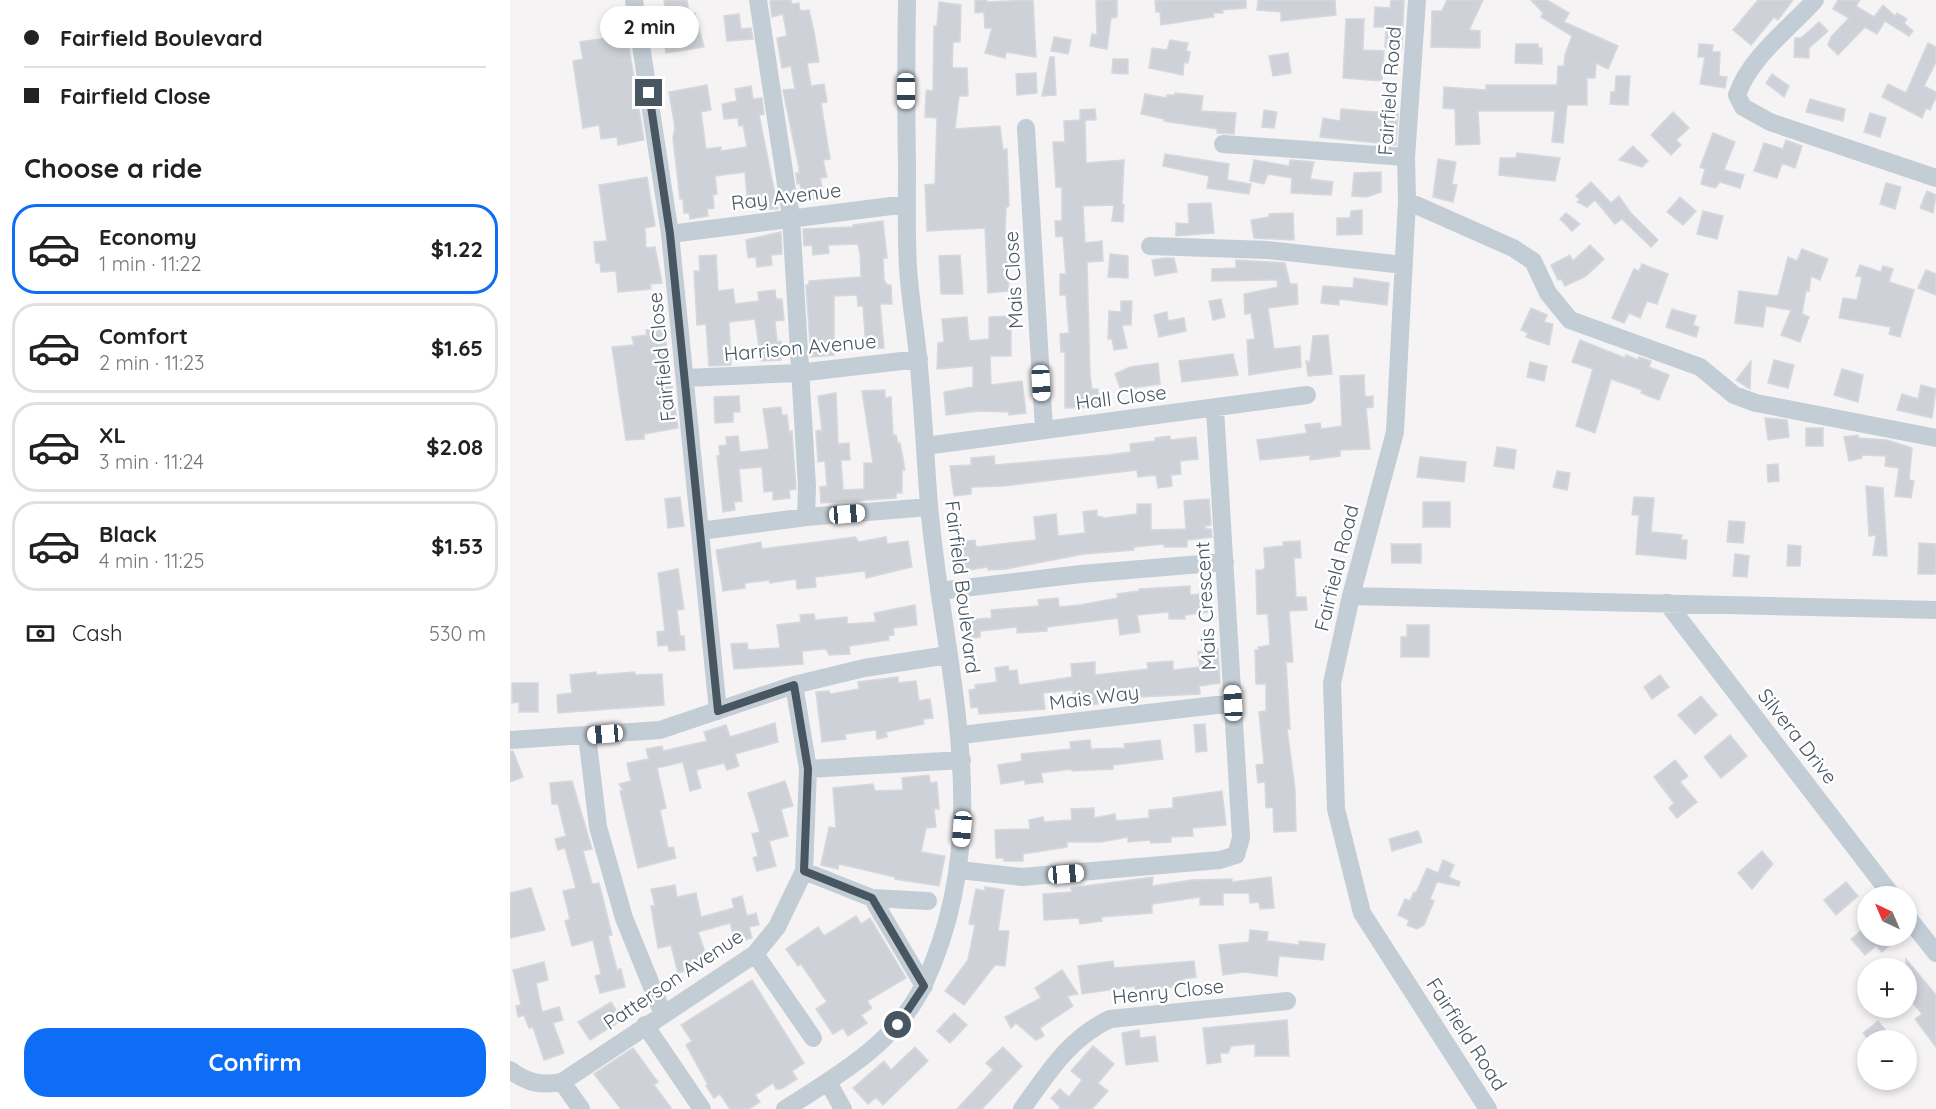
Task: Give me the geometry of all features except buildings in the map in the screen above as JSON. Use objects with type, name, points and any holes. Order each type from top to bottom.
[{"type":"street","name":"Fairfield Close","points":[[634,0],[670,234],[718,711]]},
{"type":"street","points":[[758,0],[791,217],[798,373],[807,486],[806,517]]},
{"type":"street","name":"Fairfield Boulevard","points":[[784,1109],[828,1082],[888,1037],[908,1014],[924,986],[943,940],[959,870],[964,808],[961,735],[929,507],[919,358],[908,267],[907,0]]},
{"type":"street","name":"Fairfield Road","points":[[1417,0],[1406,157],[1407,201],[1395,432],[1351,596],[1332,684],[1336,809],[1362,913],[1488,1109]]},
{"type":"street","points":[[1815,0],[1758,60],[1742,81],[1737,95],[1743,107],[1770,122],[1936,178]]},
{"type":"street","name":"Mais Close","points":[[1026,128],[1044,429]]},
{"type":"street","points":[[1223,144],[1406,157]]},
{"type":"street","points":[[1407,201],[1513,248],[1533,261],[1548,293],[1570,320],[1700,367],[1734,395],[1756,403],[1936,438]]},
{"type":"street","name":"Ray Avenue","points":[[670,234],[907,204]]},
{"type":"street","points":[[1150,246],[1268,249],[1404,265]]},
{"type":"street","name":"Harrison Avenue","points":[[686,378],[798,373],[919,358]]},
{"type":"street","name":"Hall Close","points":[[925,446],[1307,395]]},
{"type":"street","name":"Mais Crescent","points":[[959,870],[1022,878],[1220,860],[1236,855],[1242,838],[1215,409]]},
{"type":"street","points":[[700,531],[806,517],[929,507]]},
{"type":"street","points":[[939,591],[1081,574],[1225,562]]},
{"type":"street","points":[[1351,596],[1936,610]]},
{"type":"street","name":"Silvera Drive","points":[[1667,603],[1885,886]]},
{"type":"street","points":[[510,740],[660,730],[794,685],[864,668],[948,655]]},
{"type":"street","name":"Patterson Avenue","points":[[562,1083],[645,1024],[755,954],[777,927],[804,871],[808,769],[794,685]]},
{"type":"street","name":"Mais Way","points":[[961,735],[1233,703]]},
{"type":"street","points":[[587,735],[598,827],[624,918],[663,1014]]},
{"type":"street","points":[[808,769],[962,760]]},
{"type":"street","points":[[804,871],[872,898],[928,901]]},
{"type":"street","points":[[872,898],[924,986]]},
{"type":"street","points":[[1917,929],[1936,953]]},
{"type":"street","points":[[755,954],[813,1038]]},
{"type":"street","name":"Henry Close","points":[[1022,1109],[1057,1060],[1075,1041],[1089,1028],[1110,1019],[1287,1001]]},
{"type":"street","points":[[645,1024],[702,1109]]},
{"type":"street","points":[[510,1070],[526,1082],[544,1086],[562,1083],[581,1109]]},
{"type":"street","points":[[828,1082],[843,1109]]},
{"type":"route","points":[[649,93],[670,234],[718,711],[794,685],[808,769],[804,871],[872,898],[924,986],[908,1014],[898,1025]]}]
